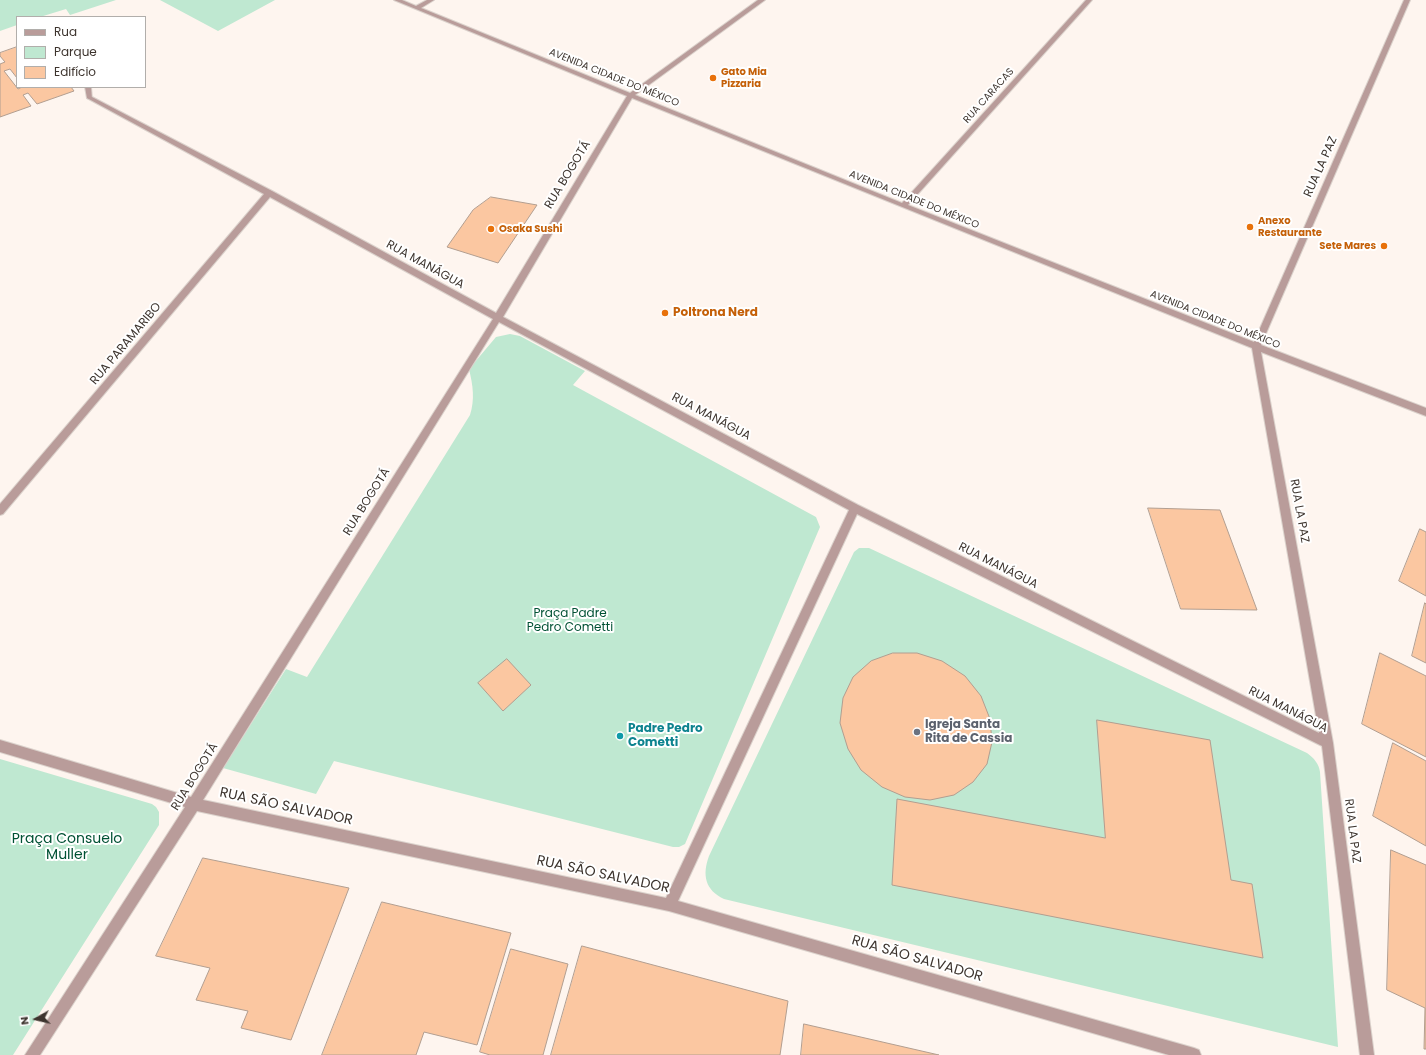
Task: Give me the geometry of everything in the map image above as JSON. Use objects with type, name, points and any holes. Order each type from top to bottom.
[{"type":"street","name":"AVENIDA CIDADE DO MÉXICO","points":[[397,0],[903,206],[1256,347],[1426,412]]},
{"type":"street","points":[[417,8],[431,0]]},
{"type":"street","name":"RUA BOGOTÁ","points":[[32,1055],[194,804],[498,318],[630,96],[762,0]]},
{"type":"street","name":"RUA CARACAS","points":[[903,206],[1089,0]]},
{"type":"street","name":"RUA LA PAZ","points":[[1368,1055],[1327,744],[1256,347],[1408,0]]},
{"type":"street","name":"RUA MANÁGUA","points":[[88,88],[90,98],[855,508],[1327,744]]},
{"type":"street","name":"RUA PARAMARIBO","points":[[0,510],[269,193]]},
{"type":"street","points":[[669,905],[855,508]]},
{"type":"street","name":"RUA SÃO SALVADOR","points":[[0,746],[194,804],[669,905],[1194,1055]]},
{"type":"green space","points":[[0,0],[116,0],[70,15],[66,9],[43,16],[16,16],[16,25],[0,31]]},
{"type":"green space","points":[[160,0],[275,0],[218,31]]},
{"type":"green space","name":"Praça Padre Pedro Cometti","points":[[510,334],[520,336],[585,371],[573,385],[816,517],[820,527],[685,844],[679,847],[673,847],[334,761],[316,794],[223,768],[286,669],[307,677],[470,415],[473,403],[473,392],[469,369],[496,337]]},
{"type":"green space","points":[[859,548],[869,548],[1307,753],[1314,759],[1319,766],[1320,772],[1338,1047],[724,899],[713,891],[709,886],[706,876],[709,856],[854,552]]},
{"type":"green space","name":"Praça Consuelo Muller","points":[[0,759],[152,804],[159,812],[159,825],[13,1055],[0,1055]]},
{"type":"building","points":[[16,47],[16,77],[10,69],[4,71],[16,88],[72,88],[74,91],[37,104],[28,93],[23,95],[31,106],[0,117],[0,64],[5,62],[0,56],[0,53]]},
{"type":"building","name":"Osaka Sushi","points":[[491,197],[537,205],[498,263],[447,247],[473,210]]},
{"type":"building","points":[[1148,508],[1220,510],[1257,610],[1181,609]]},
{"type":"building","points":[[1420,529],[1426,532],[1426,596],[1399,581]]},
{"type":"building","points":[[1425,603],[1426,604],[1426,663],[1412,656]]},
{"type":"building","name":"Igreja Santa Rita de Cassia","points":[[893,653],[917,653],[942,661],[965,676],[981,696],[990,719],[992,742],[987,764],[973,782],[954,795],[930,800],[905,797],[882,787],[861,770],[848,749],[840,723],[843,698],[853,677],[871,661]]},
{"type":"building","points":[[1380,653],[1426,676],[1426,757],[1362,724]]},
{"type":"building","points":[[507,659],[531,685],[503,711],[478,683]]},
{"type":"building","points":[[1097,720],[1210,740],[1231,880],[1252,884],[1263,958],[892,885],[897,799],[1105,838]]},
{"type":"building","points":[[1393,743],[1426,761],[1426,846],[1373,816]]},
{"type":"building","points":[[1391,850],[1426,865],[1426,1049],[1424,1049],[1425,1008],[1387,990]]},
{"type":"building","points":[[203,858],[349,888],[291,1040],[241,1028],[248,1011],[196,1000],[210,968],[156,956]]},
{"type":"building","points":[[382,902],[511,933],[477,1045],[424,1032],[416,1055],[322,1055]]},
{"type":"building","points":[[582,946],[788,1001],[780,1055],[551,1055]]},
{"type":"building","points":[[511,949],[568,964],[543,1055],[490,1055],[480,1052]]},
{"type":"building","points":[[804,1024],[939,1055],[801,1055]]},
{"type":"place","name":"Gato Mia Pizzaria","points":[[713,78]]},
{"type":"place","name":"Anexo Restaurante","points":[[1250,227]]},
{"type":"place","name":"Osaka Sushi","points":[[491,229]]},
{"type":"place","name":"Sete Mares","points":[[1384,246]]},
{"type":"place","name":"Poltrona Nerd","points":[[665,313]]},
{"type":"place","name":"Igreja Santa Rita de Cassia","points":[[917,732]]},
{"type":"place","name":"Padre Pedro Cometti","points":[[620,736]]}]
